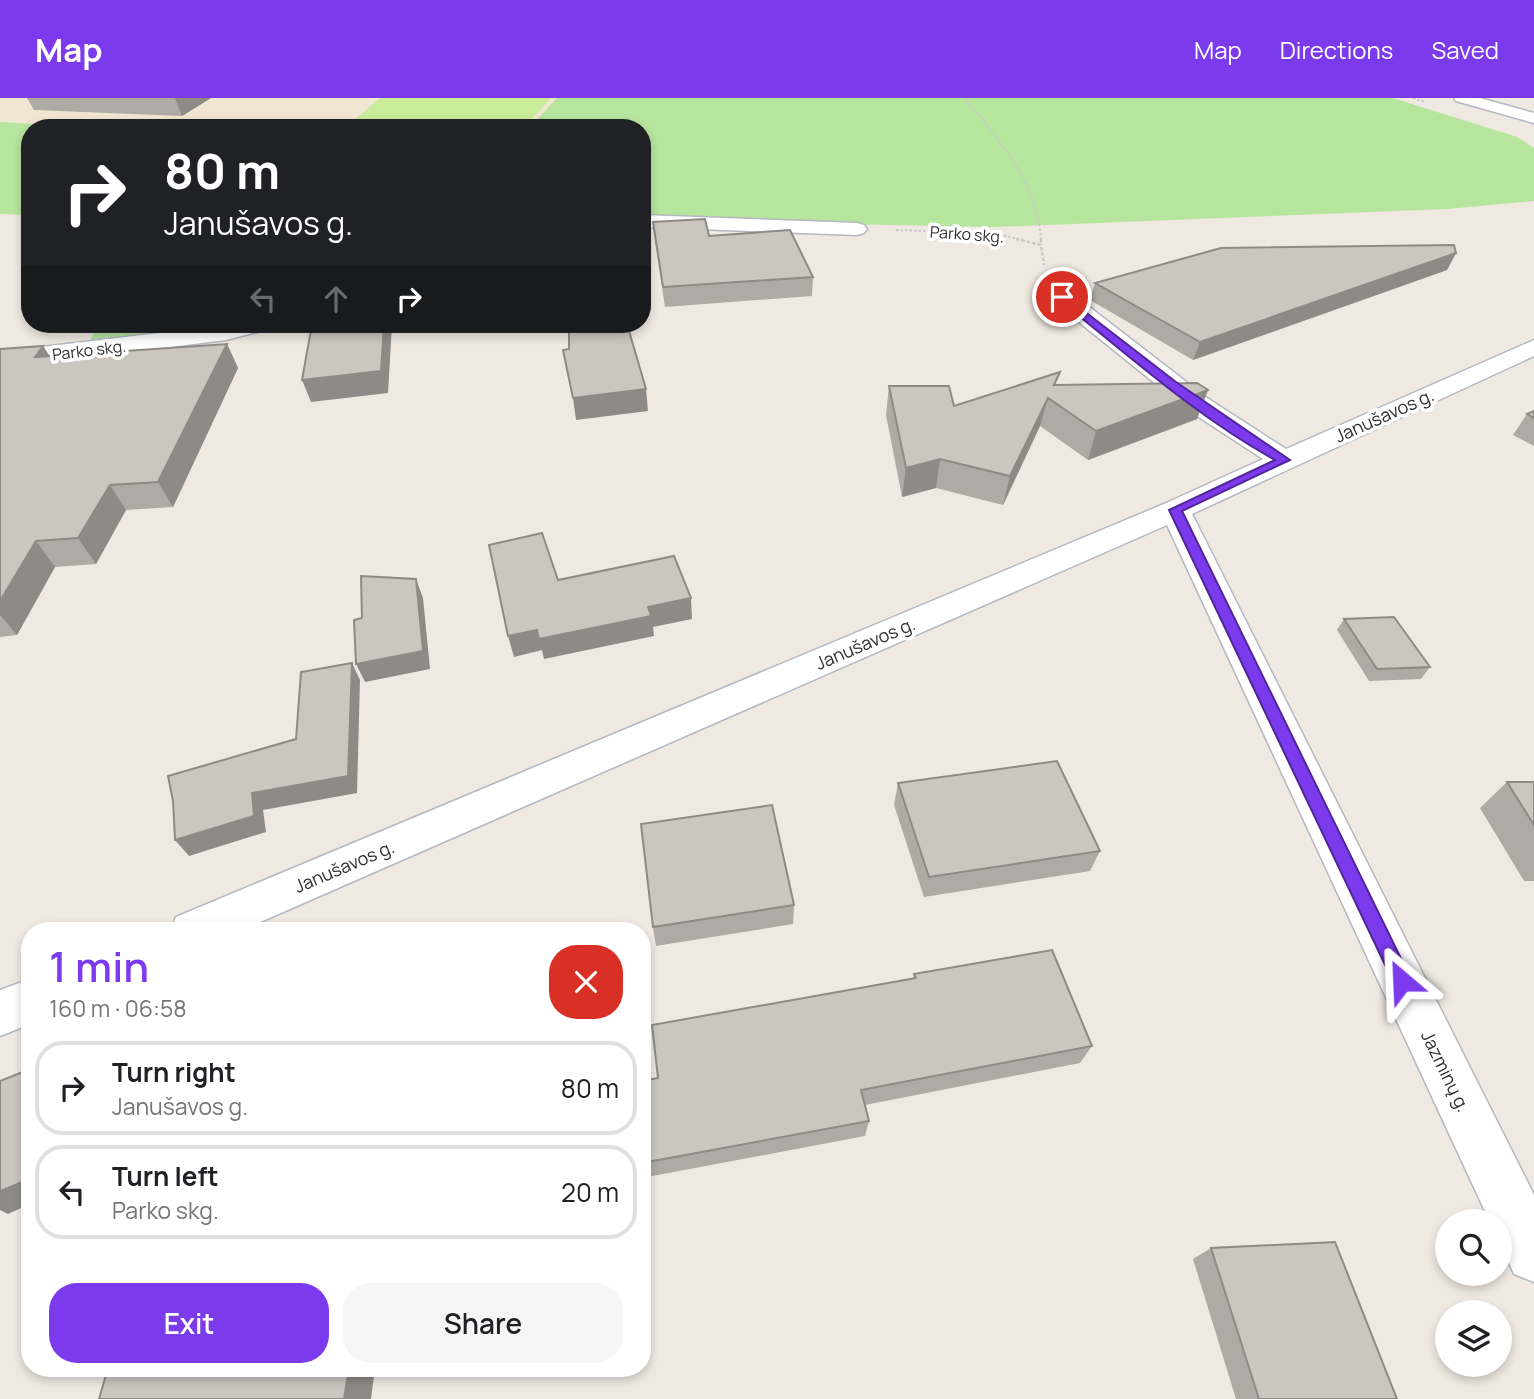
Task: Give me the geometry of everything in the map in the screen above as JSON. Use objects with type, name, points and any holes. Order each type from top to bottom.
[{"type":"street","points":[[1462,98],[1534,116]]},
{"type":"street","points":[[1500,98],[1534,116]]},
{"type":"street","points":[[1523,98],[1534,108]]},
{"type":"street","points":[[651,221],[857,229]]},
{"type":"street","points":[[1062,297],[1172,384],[1258,446],[1284,460]]},
{"type":"street","name":"Parko skg.","points":[[0,360],[230,333]]},
{"type":"street","name":"Janušavos g.","points":[[213,922],[1175,510],[1534,347]]},
{"type":"street","name":"Jazminų g.","points":[[1175,510],[1534,1254]]},
{"type":"street","points":[[0,1013],[21,1005]]},
{"type":"path","points":[[964,98],[1015,160],[1030,187],[1041,227],[1045,276],[1062,297]]},
{"type":"path","name":"Parko skg.","points":[[857,229],[994,233],[1041,245]]},
{"type":"shaded area","points":[[0,98],[557,98],[537,119],[21,119],[21,123],[0,122]]},
{"type":"green space","points":[[380,98],[551,98],[532,119],[356,119]]},
{"type":"green space","points":[[557,98],[1393,98],[1517,137],[1534,148],[1534,201],[1447,209],[995,227],[840,224],[651,214],[651,119],[537,119]]},
{"type":"green space","points":[[0,122],[21,123],[21,215],[0,214]]},
{"type":"green space","points":[[94,333],[153,333],[90,340]]},
{"type":"building","points":[[705,219],[709,236],[790,230],[813,277],[663,287],[653,222]]},
{"type":"building","points":[[1454,245],[1456,253],[1200,342],[1095,283],[1221,248]]},
{"type":"building","points":[[310,333],[383,333],[381,371],[302,380]]},
{"type":"building","points":[[569,333],[630,333],[646,389],[573,398],[563,350],[569,349]]},
{"type":"building","points":[[227,344],[158,482],[110,485],[78,538],[36,541],[0,601],[0,349],[43,346],[35,357]]},
{"type":"building","points":[[1060,372],[1054,385],[1197,383],[1208,390],[1096,431],[1048,398],[1010,476],[940,459],[906,468],[889,386],[949,386],[954,406]]},
{"type":"building","points":[[542,533],[558,580],[674,556],[691,598],[648,607],[651,616],[539,639],[537,630],[508,636],[489,545]]},
{"type":"building","points":[[361,576],[416,579],[423,651],[356,664],[354,620],[362,618]]},
{"type":"building","points":[[1394,617],[1430,667],[1377,669],[1344,619]]},
{"type":"building","points":[[352,663],[348,776],[252,793],[254,816],[175,840],[173,801],[168,776],[296,739],[301,672]]},
{"type":"building","points":[[1057,761],[1100,851],[929,877],[898,783]]},
{"type":"building","points":[[1507,782],[1534,782],[1534,825]]},
{"type":"building","points":[[772,805],[794,905],[653,927],[641,824]]},
{"type":"building","points":[[1052,950],[1092,1046],[861,1090],[869,1121],[651,1161],[651,1079],[658,1078],[652,1025],[916,978],[914,974]]},
{"type":"building","points":[[21,1073],[21,1183],[0,1191],[0,1081]]},
{"type":"building","points":[[1335,1242],[1397,1399],[1259,1399],[1211,1248]]},
{"type":"building","points":[[105,1377],[348,1377],[344,1399],[99,1399]]},
{"type":"route","points":[[1062,297],[1172,384],[1258,446],[1284,460],[1175,510],[1402,981]]}]
